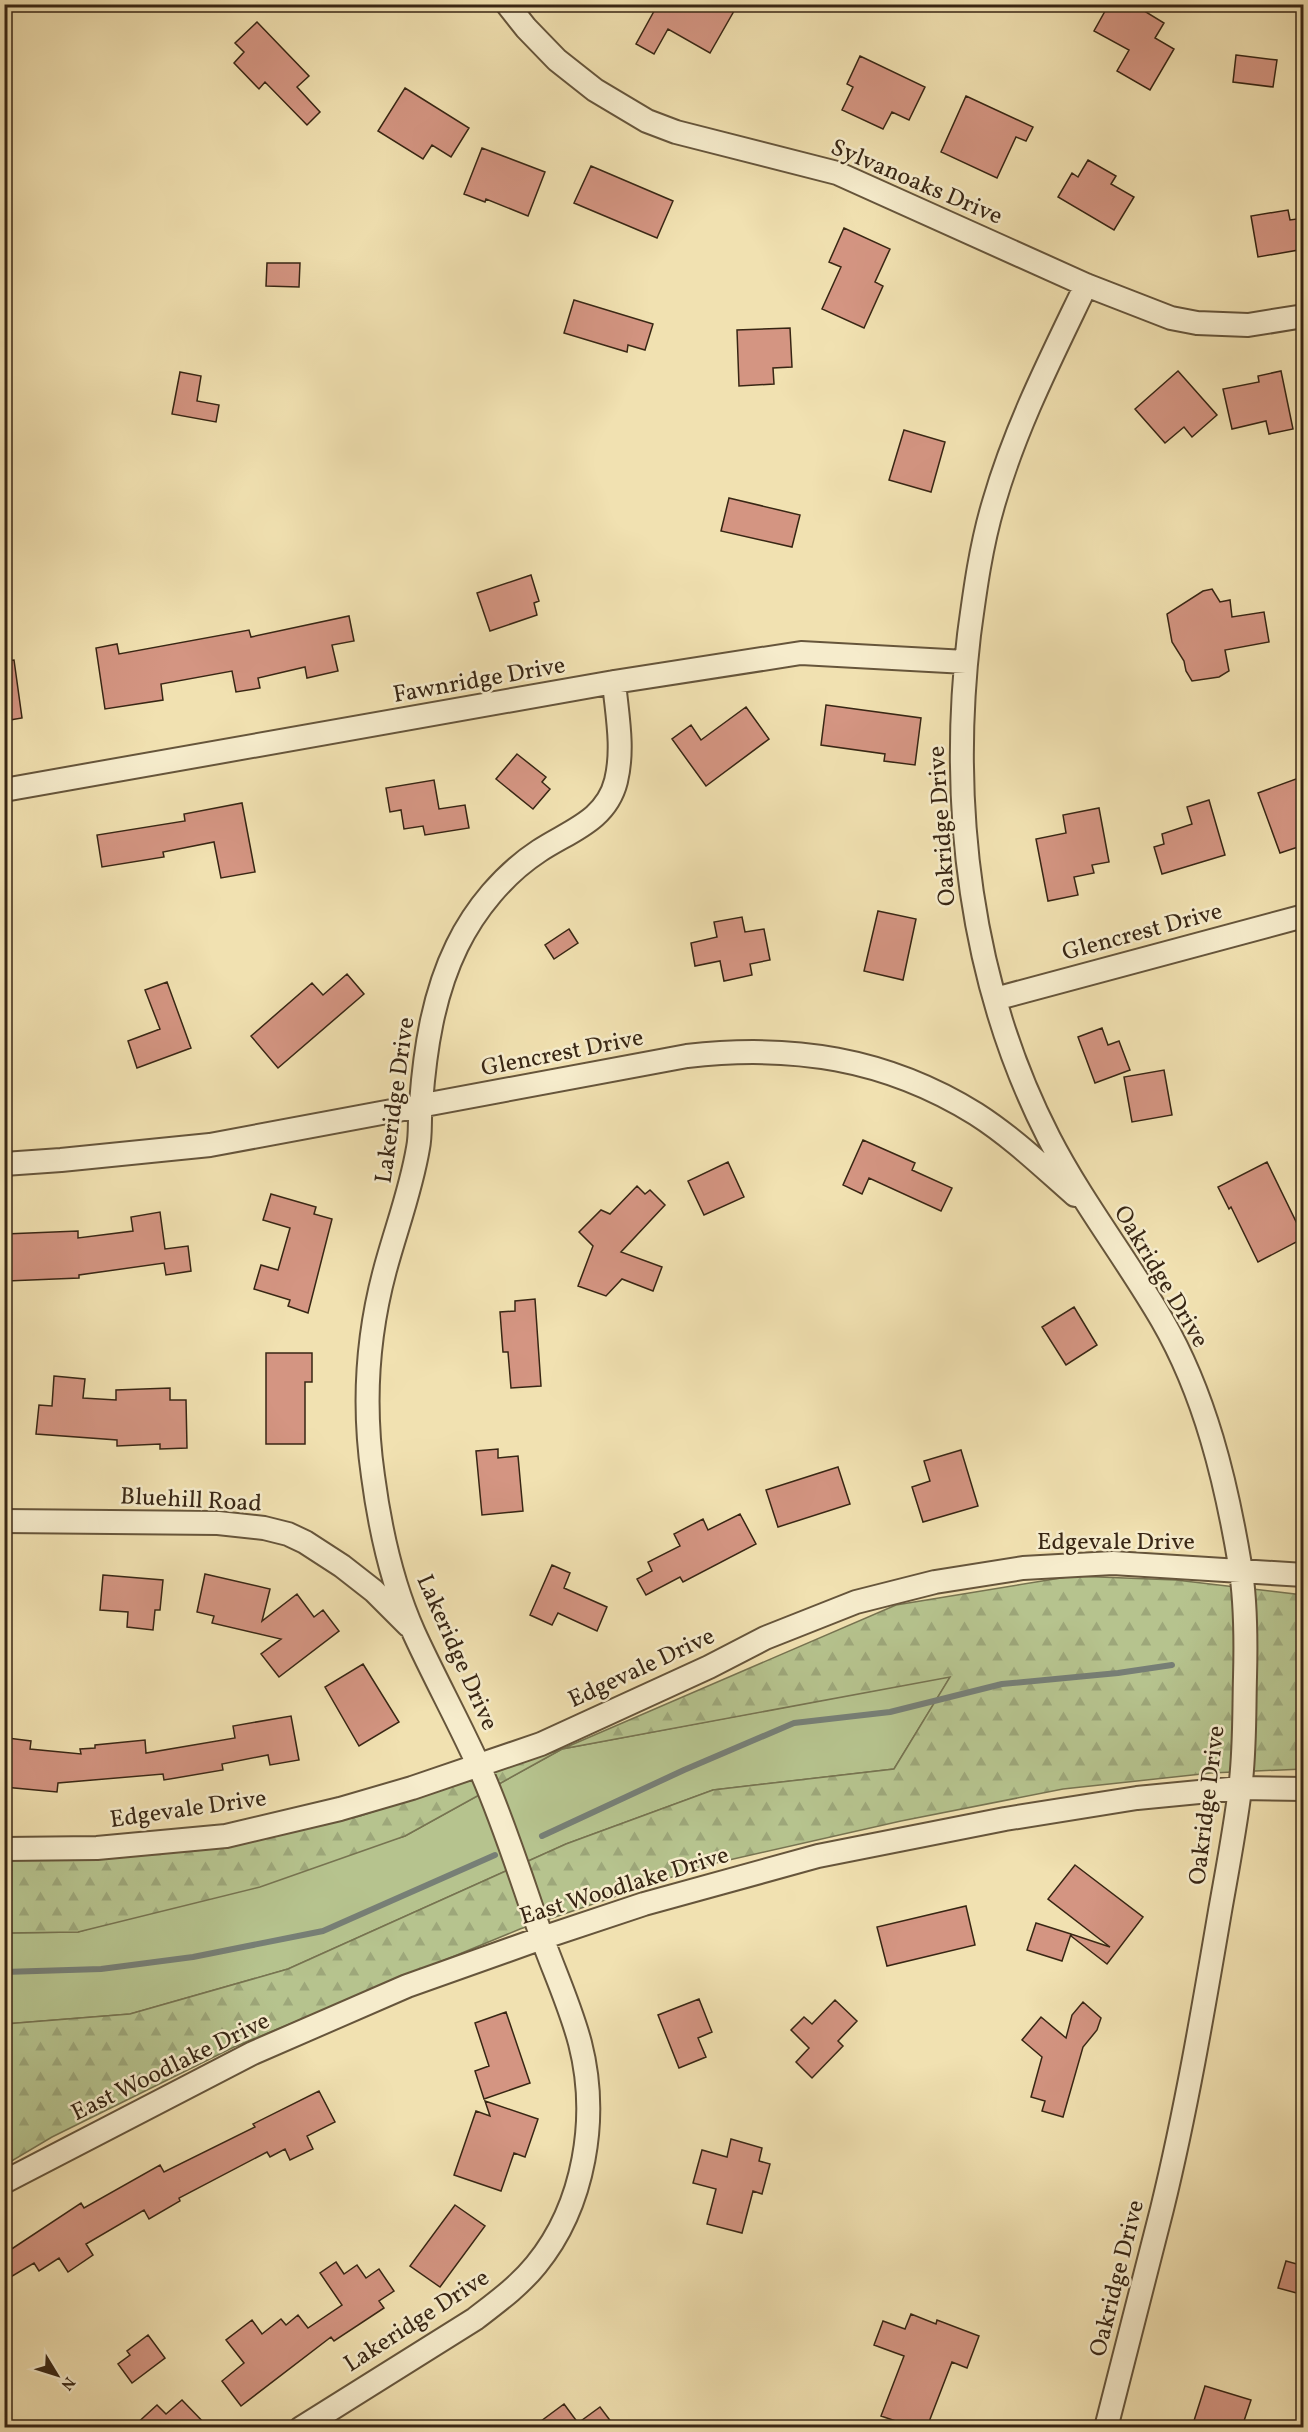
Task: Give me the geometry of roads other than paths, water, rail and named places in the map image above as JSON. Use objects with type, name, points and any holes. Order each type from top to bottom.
[{"type":"street","name":"Sylvanoaks Drive","points":[[507,4],[526,28],[557,60],[595,90],[647,121],[676,132],[837,173],[1147,310],[1197,323],[1248,325],[1304,316]]},
{"type":"street","name":"Oakridge Drive","points":[[1086,285],[1022,421],[993,504],[976,581],[966,662],[961,758],[965,837],[975,919],[1010,1050],[1030,1100],[1088,1206],[1165,1325],[1209,1427],[1225,1490],[1241,1570],[1246,1637],[1240,1788],[1188,2092],[1162,2206],[1106,2427]]},
{"type":"street","name":"Fawnridge Drive","points":[[4,790],[614,682],[801,653],[966,662]]},
{"type":"street","name":"Lakeridge Drive","points":[[301,2427],[475,2319],[533,2269],[561,2229],[579,2178],[585,2152],[588,2093],[580,2041],[492,1797],[412,1629],[380,1526],[367,1427],[373,1323],[385,1269],[411,1187],[420,1142],[420,1106],[434,1007],[457,946],[477,912],[496,889],[538,852],[584,827],[602,808],[616,785],[621,749],[614,682]]},
{"type":"street","name":"Glencrest Drive","points":[[995,999],[1304,916]]},
{"type":"street","name":"Glencrest Drive","points":[[4,1164],[210,1144],[687,1056],[729,1052],[809,1054],[857,1062],[899,1075],[932,1090],[976,1114],[1006,1136],[1088,1206]]},
{"type":"street","name":"Bluehill Road","points":[[4,1521],[218,1523],[264,1528],[288,1534],[342,1566],[374,1591],[412,1629]]},
{"type":"street","name":"Edgevale Drive","points":[[4,1849],[97,1848],[226,1836],[340,1809],[412,1788],[541,1744],[709,1667],[765,1638],[856,1602],[935,1581],[1023,1568],[1113,1563],[1304,1575]]},
{"type":"street","name":"East Woodlake Drive","points":[[4,2182],[253,2053],[407,1986],[644,1904],[818,1856],[1005,1819],[1137,1798],[1240,1788],[1304,1789]]},
{"type":"waterway","points":[[542,1836],[684,1770],[794,1723],[890,1712],[1002,1684],[1118,1673],[1172,1665]]},
{"type":"waterway","points":[[4,1972],[101,1969],[193,1957],[323,1931],[495,1855]]}]
